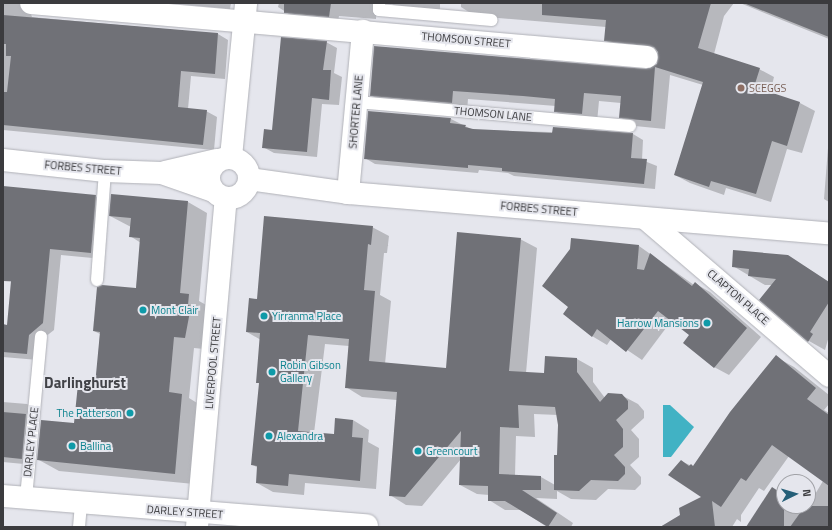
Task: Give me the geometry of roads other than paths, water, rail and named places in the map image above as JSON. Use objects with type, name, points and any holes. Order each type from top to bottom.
[{"type":"street","points":[[31,3],[245,12],[224,159]]},
{"type":"street","name":"THOMSON STREET","points":[[245,12],[285,24],[647,57]]},
{"type":"street","name":"SHORTER LANE","points":[[348,193],[364,31]]},
{"type":"street","points":[[224,159],[244,164],[249,179],[242,193],[220,194],[208,178],[212,165],[224,159]]},
{"type":"street","name":"FORBES STREET","points":[[3,160],[105,171],[162,173],[224,159]]},
{"type":"street","name":"FORBES STREET","points":[[162,173],[220,194]]},
{"type":"street","name":"FORBES STREET","points":[[249,179],[348,193],[646,219],[829,233]]},
{"type":"street","name":"LIVERPOOL STREET","points":[[197,520],[220,194]]},
{"type":"street","name":"CLAPTON PLACE","points":[[646,219],[829,376]]},
{"type":"street","name":"DARLEY STREET","points":[[3,496],[81,503],[197,520],[367,525]]},
{"type":"lane","points":[[379,3],[379,10],[492,20]]},
{"type":"lane","name":"THOMSON LANE","points":[[357,102],[630,126]]},
{"type":"lane","points":[[96,280],[105,171]]},
{"type":"lane","name":"DARLEY PLACE","points":[[26,498],[41,337]]},
{"type":"lane","points":[[79,527],[81,503]]},
{"type":"water","points":[[663,405],[670,405],[694,427],[671,457],[663,457]]},
{"type":"place","name":"SCEGGS","points":[[741,88]]},
{"type":"place","name":"Mont Clair","points":[[143,310]]},
{"type":"place","name":"Yirranma Place","points":[[264,316]]},
{"type":"place","name":"Harrow Mansions","points":[[707,323]]},
{"type":"place","name":"Robin Gibson Gallery","points":[[272,372]]},
{"type":"place","name":"The Patterson","points":[[130,413]]},
{"type":"place","name":"Alexandra","points":[[269,436]]},
{"type":"place","name":"Ballina","points":[[72,446]]},
{"type":"place","name":"Greencourt","points":[[418,451]]},
{"type":"district","name":"Darlinghurst","points":[[85,383]]}]
